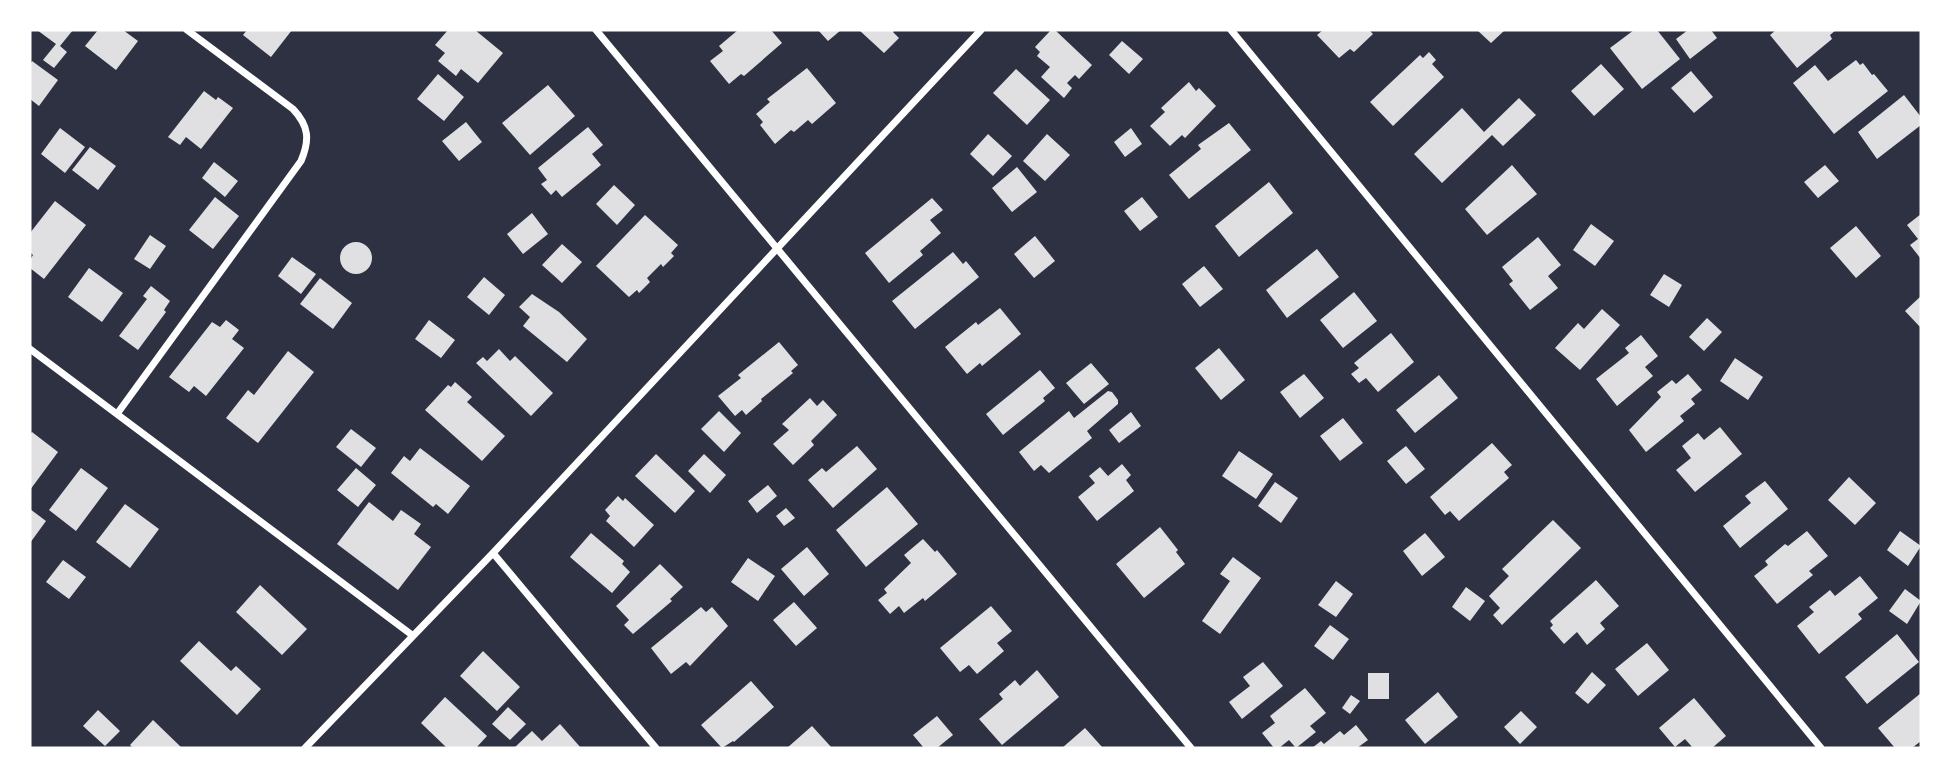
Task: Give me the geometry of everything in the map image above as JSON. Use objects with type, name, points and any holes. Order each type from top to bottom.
[{"type":"street","points":[[117,414],[302,161],[308,147],[308,133],[302,118],[293,109],[187,30]]},
{"type":"street","points":[[596,30],[1191,748]]},
{"type":"street","points":[[305,748],[493,553],[981,30]]},
{"type":"street","points":[[1231,30],[1821,748]]},
{"type":"street","points":[[30,349],[412,635]]},
{"type":"street","points":[[493,553],[656,748]]},
{"type":"building","points":[[37,30],[73,30],[60,46],[67,52],[54,68],[43,60],[56,44]]},
{"type":"building","points":[[98,30],[123,30],[138,41],[116,70],[85,46]]},
{"type":"building","points":[[247,30],[292,30],[271,57],[243,35]]},
{"type":"building","points":[[448,30],[475,30],[503,53],[478,83],[461,69],[456,76],[438,61],[445,53],[435,45]]},
{"type":"building","points":[[738,30],[771,30],[782,43],[744,76],[741,74],[729,84],[710,61],[723,51],[719,46]]},
{"type":"building","points":[[818,30],[841,30],[828,41]]},
{"type":"building","points":[[859,30],[895,30],[893,32],[899,38],[884,53]]},
{"type":"building","points":[[1051,30],[1055,30],[1092,65],[1079,79],[1075,75],[1067,83],[1072,88],[1064,98],[1041,77],[1050,67],[1037,56],[1040,52],[1035,47]]},
{"type":"building","points":[[1323,30],[1369,30],[1373,34],[1354,52],[1350,49],[1339,58],[1317,35]]},
{"type":"building","points":[[1477,30],[1505,30],[1491,43]]},
{"type":"building","points":[[1634,30],[1657,30],[1680,59],[1642,89],[1610,48]]},
{"type":"building","points":[[1688,30],[1711,30],[1717,38],[1690,59],[1676,39]]},
{"type":"building","points":[[1776,30],[1836,30],[1830,35],[1832,39],[1797,68],[1770,35]]},
{"type":"building","points":[[1122,41],[1143,59],[1129,74],[1109,55]]},
{"type":"building","points":[[1429,52],[1436,60],[1432,64],[1444,77],[1393,126],[1370,102],[1420,55],[1423,58]]},
{"type":"building","points":[[1856,60],[1860,65],[1863,63],[1888,91],[1834,134],[1793,83],[1815,65],[1828,81]]},
{"type":"building","points":[[32,61],[58,80],[39,106],[30,99]]},
{"type":"building","points":[[1601,64],[1624,89],[1594,116],[1571,91]]},
{"type":"building","points":[[807,68],[836,103],[812,124],[808,120],[775,144],[760,125],[763,122],[756,114],[770,102],[767,99]]},
{"type":"building","points":[[1016,69],[1050,100],[1027,125],[993,93]]},
{"type":"building","points":[[1691,71],[1713,97],[1694,113],[1671,88]]},
{"type":"building","points":[[438,74],[464,97],[444,121],[417,99]]},
{"type":"building","points":[[1189,82],[1196,91],[1199,88],[1216,106],[1185,138],[1182,135],[1170,146],[1150,126],[1165,112],[1161,108]]},
{"type":"building","points":[[548,85],[575,116],[530,155],[502,123]]},
{"type":"building","points":[[204,91],[233,108],[201,149],[186,137],[180,145],[168,137]]},
{"type":"building","points":[[1904,95],[1921,117],[1921,125],[1877,159],[1858,132]]},
{"type":"building","points":[[1519,98],[1536,115],[1503,146],[1492,135],[1442,183],[1414,154],[1462,108],[1484,132]]},
{"type":"building","points":[[466,122],[482,142],[459,161],[442,141]]},
{"type":"building","points":[[1229,123],[1251,150],[1189,199],[1169,175],[1201,149],[1198,145]]},
{"type":"building","points":[[588,127],[603,145],[592,154],[601,165],[562,197],[556,190],[551,195],[541,184],[547,180],[538,168]]},
{"type":"building","points":[[60,128],[85,147],[65,173],[41,154]]},
{"type":"building","points":[[1131,128],[1142,144],[1125,157],[1114,142]]},
{"type":"building","points":[[988,134],[1012,156],[993,176],[970,154]]},
{"type":"building","points":[[1047,134],[1070,155],[1045,181],[1023,161]]},
{"type":"building","points":[[90,147],[116,166],[98,190],[72,170]]},
{"type":"building","points":[[214,162],[238,181],[225,197],[202,178]]},
{"type":"building","points":[[1512,165],[1537,194],[1487,235],[1465,209]]},
{"type":"building","points":[[1825,165],[1839,181],[1818,198],[1804,182]]},
{"type":"building","points":[[1017,167],[1037,192],[1012,212],[992,188]]},
{"type":"building","points":[[1269,182],[1293,213],[1239,257],[1215,226]]},
{"type":"building","points":[[614,185],[635,205],[617,225],[596,204]]},
{"type":"building","points":[[215,197],[239,216],[213,249],[189,230]]},
{"type":"building","points":[[1142,197],[1158,217],[1140,231],[1124,211]]},
{"type":"building","points":[[932,198],[943,210],[930,220],[941,233],[920,251],[923,255],[889,283],[865,253]]},
{"type":"building","points":[[55,201],[86,225],[44,279],[30,268],[33,255],[30,252],[30,233]]},
{"type":"building","points":[[532,213],[548,234],[523,254],[507,234]]},
{"type":"building","points":[[1921,214],[1921,259],[1910,245],[1918,239],[1907,225]]},
{"type":"building","points":[[645,215],[678,245],[671,253],[674,256],[647,278],[650,282],[639,293],[637,290],[629,297],[596,266]]},
{"type":"building","points":[[1591,224],[1614,241],[1595,266],[1573,250]]},
{"type":"building","points":[[1856,226],[1881,256],[1856,278],[1830,248]]},
{"type":"building","points":[[150,235],[166,246],[150,269],[134,259]]},
{"type":"building","points":[[1035,236],[1055,261],[1034,278],[1014,254]]},
{"type":"building","points":[[1538,237],[1561,265],[1548,276],[1558,288],[1530,310],[1509,284],[1513,281],[1502,267]]},
{"type":"building","points":[[356,242],[367,247],[372,258],[367,269],[356,274],[345,269],[340,258],[345,247]]},
{"type":"building","points":[[562,244],[582,262],[562,283],[542,265]]},
{"type":"building","points":[[1317,249],[1339,277],[1287,318],[1266,290]]},
{"type":"building","points":[[953,252],[963,264],[966,261],[979,277],[915,329],[892,301]]},
{"type":"building","points":[[292,257],[316,274],[301,294],[278,276]]},
{"type":"building","points":[[1204,266],[1223,289],[1200,307],[1182,284]]},
{"type":"building","points":[[89,268],[123,293],[102,322],[68,297]]},
{"type":"building","points":[[1664,274],[1682,285],[1669,307],[1650,295]]},
{"type":"building","points":[[484,277],[505,295],[489,315],[467,297]]},
{"type":"building","points":[[320,278],[352,303],[333,329],[300,304]]},
{"type":"building","points":[[151,286],[170,301],[164,310],[166,312],[138,350],[119,336],[147,299],[143,296]]},
{"type":"building","points":[[1354,292],[1377,321],[1343,348],[1320,320]]},
{"type":"building","points":[[532,294],[559,312],[587,339],[567,362],[523,326],[530,317],[519,307]]},
{"type":"building","points":[[1921,296],[1921,328],[1905,311]]},
{"type":"building","points":[[1000,308],[1021,334],[982,366],[980,363],[967,374],[945,347],[976,322],[978,325]]},
{"type":"building","points":[[1602,309],[1620,325],[1580,370],[1555,348],[1578,323],[1584,329]]},
{"type":"building","points":[[1707,318],[1722,332],[1704,351],[1689,337]]},
{"type":"building","points":[[226,320],[239,330],[232,339],[244,348],[206,396],[194,386],[189,392],[169,377],[212,322],[220,327]]},
{"type":"building","points":[[429,320],[455,340],[441,358],[415,339]]},
{"type":"building","points":[[1391,333],[1414,362],[1378,392],[1366,378],[1359,383],[1351,374],[1359,368],[1354,363]]},
{"type":"building","points":[[1641,335],[1658,356],[1645,367],[1653,376],[1617,406],[1596,379],[1629,353],[1625,348]]},
{"type":"building","points":[[779,342],[798,365],[791,371],[793,373],[746,415],[742,410],[735,416],[718,396],[741,378],[738,375]]},
{"type":"building","points":[[1219,348],[1245,380],[1221,400],[1195,368]]},
{"type":"building","points":[[499,349],[510,361],[515,356],[553,393],[531,416],[476,363],[483,357],[487,361]]},
{"type":"building","points":[[288,351],[314,372],[258,443],[226,418],[248,390],[254,395]]},
{"type":"building","points":[[1735,358],[1763,377],[1748,400],[1720,381]]},
{"type":"building","points":[[1091,363],[1109,384],[1084,404],[1066,383]]},
{"type":"building","points":[[1040,370],[1055,388],[1043,398],[1045,401],[1003,435],[986,414]]},
{"type":"building","points":[[1304,374],[1324,398],[1300,418],[1280,392]]},
{"type":"building","points":[[1688,374],[1702,390],[1691,399],[1695,404],[1680,416],[1684,421],[1646,452],[1629,430],[1661,397],[1657,392],[1672,380],[1676,384]]},
{"type":"building","points":[[1439,375],[1458,398],[1415,433],[1396,410]]},
{"type":"building","points":[[455,382],[472,397],[467,402],[505,436],[482,461],[425,410],[448,385],[451,387]]},
{"type":"building","points":[[1108,391],[1112,392],[1118,404],[1087,431],[1092,438],[1049,473],[1041,465],[1034,471],[1019,452],[1069,411],[1074,418]]},
{"type":"building","points":[[810,398],[817,406],[823,400],[837,415],[811,441],[814,445],[793,465],[773,444],[789,430],[782,424]]},
{"type":"building","points":[[719,411],[741,433],[724,452],[701,429]]},
{"type":"building","points":[[1131,412],[1141,426],[1119,443],[1109,430]]},
{"type":"building","points":[[1343,418],[1363,443],[1340,461],[1320,436]]},
{"type":"building","points":[[1720,427],[1742,454],[1695,492],[1676,470],[1691,458],[1682,446],[1698,433],[1704,440]]},
{"type":"building","points":[[351,429],[376,448],[361,467],[336,447]]},
{"type":"building","points":[[32,432],[58,452],[30,490],[30,434]]},
{"type":"building","points":[[1492,443],[1512,465],[1504,472],[1509,478],[1459,521],[1450,511],[1445,515],[1430,497]]},
{"type":"building","points":[[857,446],[877,469],[833,508],[808,480],[822,468],[826,472]]},
{"type":"building","points":[[1406,446],[1425,469],[1406,484],[1387,461]]},
{"type":"building","points":[[420,448],[470,486],[448,514],[436,504],[433,507],[391,473],[404,456],[410,461]]},
{"type":"building","points":[[1239,451],[1273,474],[1256,499],[1222,476]]},
{"type":"building","points":[[656,454],[695,491],[675,513],[635,476]]},
{"type":"building","points":[[704,454],[726,475],[710,493],[688,471]]},
{"type":"building","points":[[1122,464],[1131,475],[1126,480],[1134,491],[1097,521],[1078,497],[1095,483],[1089,476],[1100,467],[1108,476]]},
{"type":"building","points":[[81,468],[108,488],[76,531],[49,510]]},
{"type":"building","points":[[356,468],[376,485],[358,507],[337,490]]},
{"type":"building","points":[[1849,477],[1876,503],[1855,525],[1828,500]]},
{"type":"building","points":[[1765,481],[1788,509],[1740,548],[1723,526],[1751,503],[1745,496]]},
{"type":"building","points":[[1275,482],[1298,498],[1281,523],[1258,506]]},
{"type":"building","points":[[768,485],[777,496],[757,513],[748,501]]},
{"type":"building","points":[[887,487],[918,524],[866,567],[836,530]]},
{"type":"building","points":[[618,496],[623,501],[625,498],[654,525],[634,547],[606,521],[610,516],[605,510]]},
{"type":"building","points":[[369,502],[393,521],[401,510],[421,524],[414,534],[431,547],[398,590],[337,544]]},
{"type":"building","points":[[125,504],[159,529],[130,568],[96,542]]},
{"type":"building","points":[[786,508],[795,518],[784,526],[776,516]]},
{"type":"building","points":[[30,509],[46,521],[30,543]]},
{"type":"building","points":[[1553,520],[1581,548],[1502,625],[1493,615],[1500,608],[1489,596],[1509,576],[1502,569]]},
{"type":"building","points":[[1160,527],[1185,564],[1144,598],[1116,564]]},
{"type":"building","points":[[1807,531],[1828,556],[1809,571],[1813,575],[1777,604],[1754,576],[1768,565],[1765,561],[1785,544],[1788,546]]},
{"type":"building","points":[[1900,531],[1921,546],[1908,566],[1887,550]]},
{"type":"building","points":[[591,533],[624,561],[622,564],[630,572],[612,593],[570,557]]},
{"type":"building","points":[[1425,533],[1445,557],[1422,576],[1403,551]]},
{"type":"building","points":[[923,539],[935,552],[937,550],[957,574],[925,601],[923,598],[904,613],[899,606],[890,614],[878,600],[887,593],[884,589],[911,563],[904,555]]},
{"type":"building","points":[[807,547],[829,574],[804,596],[781,569]]},
{"type":"building","points":[[1233,557],[1261,578],[1220,634],[1202,621],[1230,581],[1220,574]]},
{"type":"building","points":[[748,558],[775,576],[758,601],[731,582]]},
{"type":"building","points":[[63,560],[86,577],[69,599],[46,582]]},
{"type":"building","points":[[660,564],[683,587],[670,599],[672,601],[633,634],[624,625],[629,620],[616,606]]},
{"type":"building","points":[[1860,576],[1878,598],[1858,614],[1862,619],[1819,654],[1797,626],[1814,612],[1809,607],[1830,590],[1835,596]]},
{"type":"building","points":[[1596,580],[1619,606],[1600,623],[1605,629],[1587,645],[1577,632],[1564,644],[1550,628],[1553,625],[1550,621]]},
{"type":"building","points":[[1336,581],[1353,594],[1336,617],[1318,605]]},
{"type":"building","points":[[260,585],[307,629],[282,655],[236,612]]},
{"type":"building","points":[[1466,587],[1485,601],[1470,621],[1452,607]]},
{"type":"building","points":[[1905,589],[1921,601],[1907,624],[1889,611]]},
{"type":"building","points":[[794,602],[817,628],[796,646],[773,620]]},
{"type":"building","points":[[991,606],[1012,631],[997,643],[1004,651],[977,674],[969,665],[960,672],[940,648]]},
{"type":"building","points":[[701,607],[706,612],[712,607],[728,626],[690,666],[686,662],[671,674],[651,648]]},
{"type":"building","points":[[1330,625],[1349,639],[1333,660],[1314,646]]},
{"type":"building","points":[[1897,634],[1919,662],[1867,704],[1845,677]]},
{"type":"building","points":[[199,641],[231,671],[236,666],[261,689],[237,715],[180,661]]},
{"type":"building","points":[[1647,643],[1669,670],[1638,696],[1615,669]]},
{"type":"building","points":[[483,651],[520,687],[497,711],[460,676]]},
{"type":"building","points":[[1263,662],[1283,686],[1242,719],[1229,702],[1250,686],[1243,677]]},
{"type":"building","points":[[1037,670],[1059,697],[1002,745],[979,719],[1003,699],[999,694],[1015,680],[1020,686]]},
{"type":"building","points":[[1592,672],[1606,685],[1588,704],[1575,693]]},
{"type":"building","points":[[1368,673],[1389,673],[1389,699],[1368,699]]},
{"type":"building","points":[[751,681],[774,707],[734,742],[722,748],[701,725]]},
{"type":"building","points":[[1305,688],[1326,713],[1310,726],[1316,732],[1296,748],[1289,740],[1279,748],[1274,748],[1262,733],[1275,723],[1270,716]]},
{"type":"building","points":[[1438,692],[1458,717],[1425,744],[1405,720]]},
{"type":"building","points":[[1921,693],[1921,741],[1912,748],[1895,748],[1878,728]]},
{"type":"building","points":[[1351,695],[1360,701],[1350,714],[1342,708]]},
{"type":"building","points":[[445,697],[487,736],[476,748],[447,748],[421,723]]},
{"type":"building","points":[[1694,698],[1726,736],[1712,748],[1693,748],[1685,739],[1675,747],[1659,728]]},
{"type":"building","points":[[508,707],[526,724],[510,740],[492,724]]},
{"type":"building","points":[[98,710],[120,731],[105,746],[83,726]]},
{"type":"building","points":[[1521,711],[1537,727],[1520,744],[1504,727]]},
{"type":"building","points":[[937,716],[953,735],[937,748],[924,748],[913,735]]},
{"type":"building","points":[[153,720],[182,748],[133,748],[130,745]]},
{"type":"building","points":[[560,724],[581,748],[514,748],[532,731],[542,741]]},
{"type":"building","points":[[1356,725],[1368,740],[1357,748],[1312,748],[1321,741],[1324,744],[1340,731],[1344,735]]},
{"type":"building","points":[[812,726],[832,748],[787,748]]},
{"type":"building","points":[[1085,728],[1103,748],[1062,748]]}]
